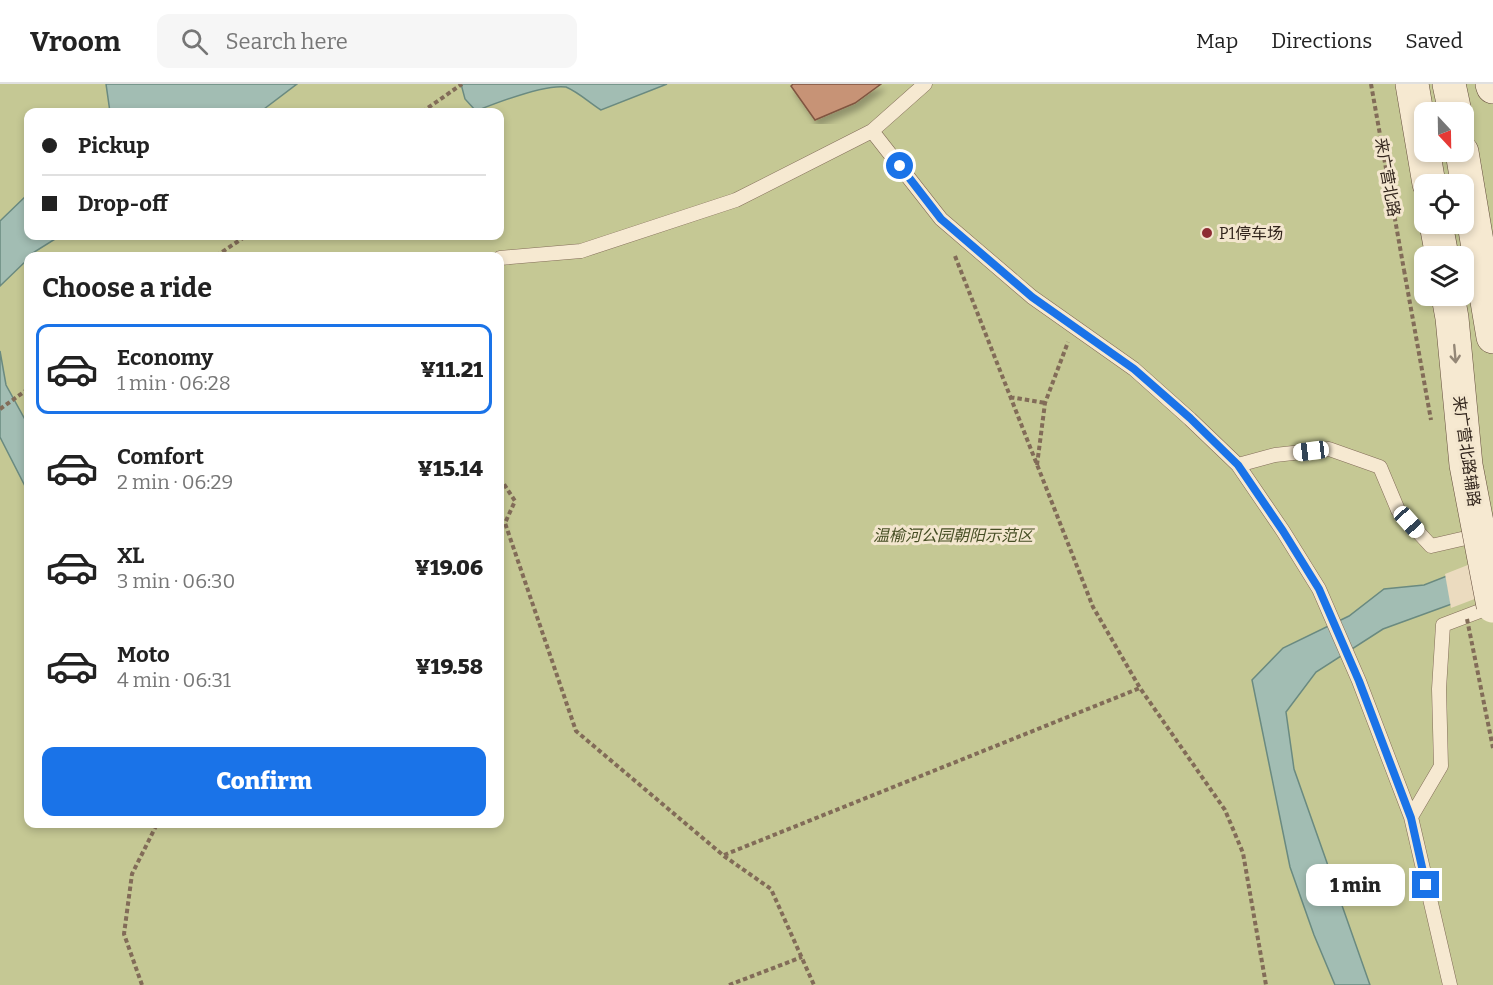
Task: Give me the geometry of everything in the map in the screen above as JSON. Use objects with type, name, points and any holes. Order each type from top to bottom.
[{"type":"main road","points":[[1412,84],[1427,174]]},
{"type":"main road","points":[[1449,84],[1453,102]]},
{"type":"main road","points":[[1464,162],[1493,337]]},
{"type":"main road","name":"来广营北路辅路","points":[[1449,306],[1466,465],[1493,606]]},
{"type":"lane","points":[[504,258],[581,251],[736,200],[872,131],[925,84]]},
{"type":"lane","points":[[872,131],[941,219],[1032,297],[1134,369],[1190,418],[1238,465],[1283,531],[1319,589],[1359,681],[1411,818],[1450,985]]},
{"type":"lane","points":[[1238,465],[1275,455],[1329,449],[1380,467],[1398,510],[1431,546],[1493,532]]},
{"type":"lane","points":[[1411,818],[1441,766],[1439,689],[1443,625],[1493,606]]},
{"type":"path","points":[[428,108],[462,84]]},
{"type":"path","name":"来广营北路","points":[[1371,84],[1404,270]]},
{"type":"path","points":[[941,219],[1093,607],[1140,688],[1225,810],[1243,853],[1266,985]]},
{"type":"path","points":[[222,252],[240,240]]},
{"type":"path","points":[[1037,466],[1045,403],[1074,326]]},
{"type":"path","points":[[0,409],[24,392]]},
{"type":"path","points":[[1010,397],[1045,403]]},
{"type":"path","points":[[504,483],[515,501],[506,523],[576,731],[724,856],[771,889],[814,985]]},
{"type":"path","points":[[724,856],[1140,688]]},
{"type":"path","points":[[141,985],[124,934],[132,874],[155,828]]},
{"type":"path","points":[[729,985],[802,957]]},
{"type":"green space","name":"温榆河公园朝阳示范区","points":[[0,84],[1493,84],[1493,985],[0,985]]},
{"type":"shaded area","points":[[106,84],[297,84],[265,108],[109,108]]},
{"type":"shaded area","points":[[461,84],[667,84],[601,110],[566,87],[546,88],[484,108],[473,108],[465,99]]},
{"type":"shaded area","points":[[24,198],[24,240],[54,240],[34,252],[24,252],[24,263],[0,286],[0,221]]},
{"type":"shaded area","points":[[0,351],[6,385],[24,418],[24,484],[0,437]]},
{"type":"shaded area","points":[[1493,558],[1493,589],[1383,629],[1316,672],[1286,712],[1294,769],[1370,985],[1335,985],[1314,935],[1290,867],[1252,680],[1283,648],[1349,616],[1384,589],[1424,585]]},
{"type":"pier","points":[[1493,555],[1493,592],[1451,608],[1445,574]]},
{"type":"building","points":[[793,84],[881,84],[855,103],[815,120],[791,86]]},
{"type":"place","name":"P1停车场","points":[[1207,233]]},
{"type":"route","points":[[900,166],[941,219],[1032,297],[1134,369],[1190,418],[1238,465],[1319,589],[1359,681],[1411,818],[1426,885]]}]
